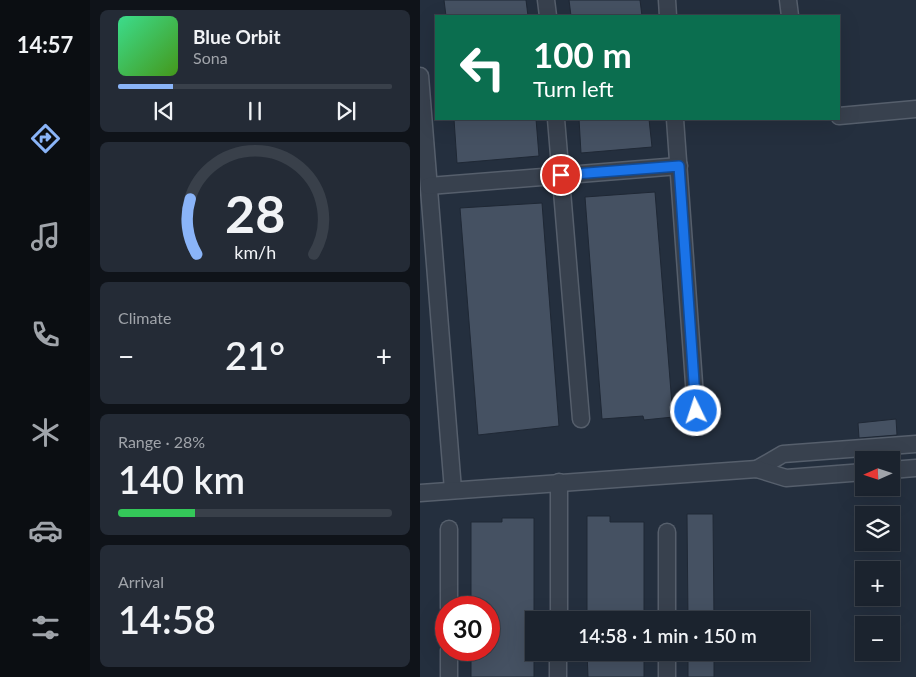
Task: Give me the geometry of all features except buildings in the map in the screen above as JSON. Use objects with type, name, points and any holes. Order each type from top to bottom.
[{"type":"street","points":[[546,0],[548,15]]},
{"type":"street","points":[[667,0],[668,15]]},
{"type":"street","points":[[788,0],[790,15]]},
{"type":"street","points":[[420,76],[453,490]]},
{"type":"street","points":[[840,116],[916,109]]},
{"type":"street","points":[[556,120],[580,419]]},
{"type":"street","points":[[675,120],[696,411]]},
{"type":"street","points":[[429,186],[679,166]]},
{"type":"street","points":[[757,468],[783,454],[916,444]]},
{"type":"street","points":[[830,451],[832,474]]},
{"type":"street","points":[[420,493],[757,468],[786,478],[855,473]]},
{"type":"street","points":[[900,469],[916,468]]},
{"type":"street","points":[[558,611],[559,482]]},
{"type":"street","points":[[449,529],[449,596]]},
{"type":"street","points":[[667,532],[667,611]]},
{"type":"street","points":[[449,661],[449,677]]},
{"type":"street","points":[[558,661],[558,677]]},
{"type":"street","points":[[667,661],[667,677]]},
{"type":"route","points":[[561,175],[679,166],[696,411]]}]
